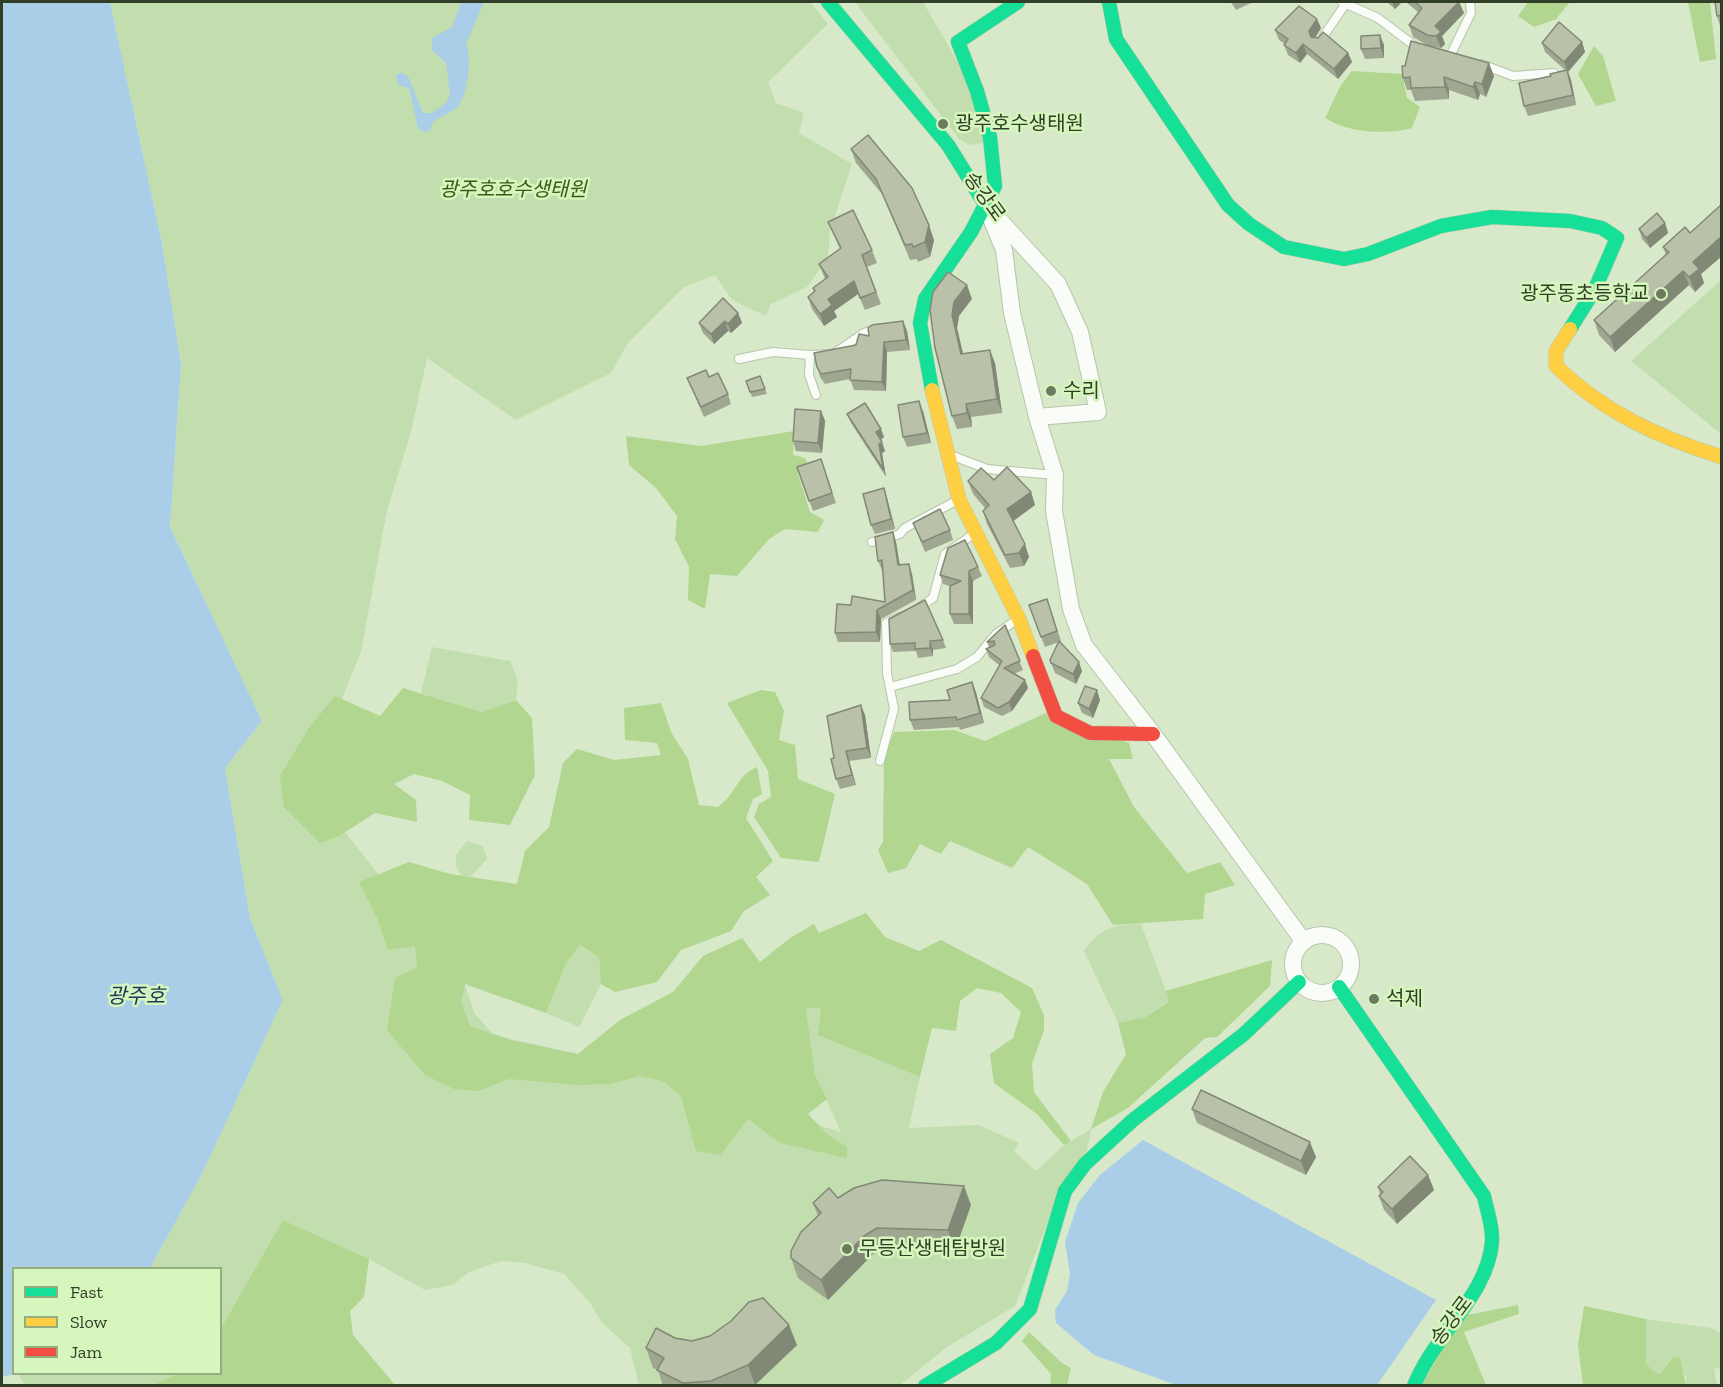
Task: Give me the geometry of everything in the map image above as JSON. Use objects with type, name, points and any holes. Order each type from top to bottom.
[{"type":"street","name":"송강로","points":[[828,2],[948,145],[986,206],[1058,284],[1080,332],[1098,412],[1036,417]]},
{"type":"street","points":[[1018,2],[958,42],[977,91],[990,137],[995,186],[986,206],[926,299],[916,323],[959,499],[1019,619],[1056,716],[1090,733],[1153,734]]},
{"type":"street","points":[[1109,2],[1111,23],[1116,39],[1228,205],[1249,224],[1284,248],[1344,259],[1368,254],[1441,226],[1492,217],[1570,221],[1602,228],[1617,238],[1595,289],[1556,351],[1556,366],[1586,393],[1635,423],[1722,457]]},
{"type":"street","points":[[986,206],[1004,250],[1012,313],[1036,417],[1055,475],[1056,522],[1071,609],[1084,645],[1153,734],[1304,942]]},
{"type":"street","points":[[1322,936],[1340,942],[1346,949],[1350,968],[1348,977],[1339,987],[1324,993],[1315,993],[1299,982],[1293,966],[1298,948],[1304,942],[1322,936]]},
{"type":"street","points":[[925,1386],[996,1343],[1030,1310],[1065,1191],[1085,1164],[1133,1120],[1244,1034],[1299,982]]},
{"type":"street","name":"송강로","points":[[1339,987],[1484,1196],[1492,1241],[1490,1256],[1480,1284],[1430,1348],[1414,1386]]},
{"type":"lane","points":[[1319,42],[1345,2],[1378,18],[1418,49],[1429,53]]},
{"type":"lane","points":[[1451,54],[1472,14],[1470,2]]},
{"type":"lane","points":[[1440,56],[1451,54],[1461,57]]},
{"type":"lane","points":[[1471,61],[1513,76],[1554,74]]},
{"type":"lane","points":[[739,359],[773,352],[833,354],[873,329],[892,326]]},
{"type":"lane","points":[[810,355],[809,375],[816,395]]},
{"type":"lane","points":[[950,455],[987,469],[1055,475]]},
{"type":"lane","points":[[872,542],[900,534],[905,528],[959,499]]},
{"type":"lane","points":[[880,761],[894,709],[890,687],[886,623],[913,611],[933,598],[945,554],[977,531]]},
{"type":"lane","points":[[890,687],[957,669],[977,657],[996,634],[1019,619]]},
{"type":"green space","name":"광주호호수생태원","points":[[110,2],[810,2],[828,24],[768,82],[776,103],[804,113],[799,133],[852,164],[830,231],[828,258],[807,287],[771,304],[766,316],[732,300],[715,275],[684,287],[628,343],[611,373],[516,420],[427,358],[411,432],[387,511],[361,652],[329,730],[327,809],[465,984],[474,1013],[494,1035],[578,1054],[841,1132],[815,1075],[806,1008],[821,1007],[819,1035],[920,1077],[909,1128],[979,1125],[1019,1143],[1014,1151],[1036,1171],[1064,1145],[1091,1129],[1086,1155],[1063,1183],[1015,1306],[947,1347],[900,1385],[639,1385],[630,1348],[602,1323],[591,1304],[564,1274],[525,1263],[501,1261],[469,1272],[452,1285],[425,1290],[369,1259],[283,1220],[222,1326],[222,1267],[151,1267],[201,1176],[283,1000],[250,918],[225,768],[262,721],[170,527],[181,364],[162,243]]},
{"type":"green space","points":[[855,2],[923,2],[961,68],[987,142],[969,145],[959,139]]},
{"type":"green space","points":[[1528,2],[1570,2],[1556,19],[1534,27],[1518,16]]},
{"type":"green space","points":[[1688,2],[1710,2],[1716,59],[1700,62]]},
{"type":"green space","points":[[1594,46],[1603,56],[1616,101],[1596,106],[1578,74]]},
{"type":"green space","points":[[1352,71],[1402,74],[1407,98],[1420,107],[1412,128],[1390,132],[1356,130],[1325,118],[1341,85]]},
{"type":"green space","points":[[1721,280],[1721,434],[1631,361]]},
{"type":"green space","points":[[794,431],[793,455],[805,458],[810,470],[798,474],[810,512],[824,520],[818,532],[785,529],[769,539],[737,576],[710,574],[705,609],[688,600],[689,567],[675,539],[677,516],[656,488],[629,465],[626,436],[701,446]]},
{"type":"green space","points":[[432,647],[510,661],[518,681],[516,700],[482,712],[421,693]]},
{"type":"green space","points":[[403,688],[482,712],[516,700],[532,718],[535,775],[510,825],[469,820],[470,795],[442,781],[414,774],[394,784],[416,800],[417,822],[375,813],[339,836],[320,843],[284,807],[280,776],[309,728],[335,696],[380,716]]},
{"type":"green space","points":[[761,690],[775,692],[784,711],[779,740],[795,745],[798,779],[835,794],[819,862],[781,858],[754,817],[759,804],[771,797],[768,771],[727,703]]},
{"type":"green space","points":[[661,703],[672,734],[688,759],[699,805],[718,807],[745,774],[757,767],[762,794],[753,799],[746,818],[773,861],[756,877],[770,895],[744,911],[731,931],[681,950],[657,982],[615,992],[601,984],[599,957],[580,945],[566,963],[546,1013],[465,984],[461,1001],[470,1026],[514,1041],[578,1054],[620,1020],[673,992],[703,956],[742,938],[760,962],[790,938],[814,924],[819,933],[866,913],[885,937],[919,951],[941,940],[1032,988],[1044,1015],[1044,1030],[1032,1064],[1034,1092],[1071,1141],[1064,1145],[1037,1114],[994,1083],[990,1054],[1013,1038],[1021,1012],[1001,993],[977,988],[960,1001],[956,1031],[932,1028],[920,1077],[818,1035],[821,1008],[806,1008],[815,1075],[827,1099],[808,1114],[828,1135],[847,1147],[847,1158],[780,1143],[748,1119],[720,1155],[696,1151],[681,1096],[663,1081],[639,1076],[610,1084],[578,1085],[509,1079],[479,1091],[454,1089],[425,1075],[387,1030],[395,978],[417,967],[415,946],[388,950],[377,918],[359,882],[409,862],[450,874],[517,884],[525,851],[549,827],[563,763],[577,749],[614,760],[661,755],[657,743],[625,740],[624,708]]},
{"type":"green space","points":[[1048,712],[1129,743],[1133,759],[1109,759],[1134,807],[1187,873],[1220,862],[1235,885],[1205,894],[1203,919],[1113,925],[1087,884],[1028,847],[1012,868],[950,841],[941,854],[920,844],[906,868],[888,873],[878,850],[883,842],[884,758],[894,732],[954,730],[985,741]]},
{"type":"green space","points":[[467,841],[483,846],[487,859],[470,877],[461,875],[456,867],[456,855]]},
{"type":"green space","points":[[1141,924],[1170,1002],[1146,1017],[1118,1023],[1084,951],[1096,937],[1108,929]]},
{"type":"green space","points":[[579,945],[599,957],[601,984],[579,1027],[546,1013],[566,963]]},
{"type":"green space","points":[[1272,960],[1270,986],[1217,1037],[1205,1038],[1128,1108],[1091,1129],[1103,1092],[1126,1054],[1118,1023],[1146,1017],[1169,1002],[1166,991]]},
{"type":"green space","points":[[283,1220],[369,1259],[364,1297],[350,1311],[353,1335],[395,1385],[154,1385],[175,1375],[222,1375],[222,1326]]},
{"type":"green space","points":[[1518,1305],[1519,1314],[1464,1332],[1486,1385],[1421,1386],[1462,1316]]},
{"type":"green space","points":[[1584,1306],[1646,1319],[1646,1364],[1659,1375],[1673,1357],[1680,1358],[1686,1385],[1583,1385],[1578,1345]]},
{"type":"green space","points":[[1646,1319],[1711,1328],[1721,1333],[1721,1369],[1714,1368],[1717,1385],[1686,1385],[1687,1378],[1672,1357],[1659,1375],[1646,1364]]},
{"type":"green space","points":[[1029,1332],[1062,1363],[1071,1368],[1067,1385],[1050,1385],[1051,1374],[1022,1341]]},
{"type":"green space","points":[[19,1375],[175,1375],[154,1386],[25,1385]]},
{"type":"water","name":"광주호","points":[[2,2],[110,2],[162,243],[181,364],[170,527],[262,721],[225,768],[250,918],[283,1000],[201,1176],[151,1267],[12,1267],[12,1374],[2,1377]]},
{"type":"water","points":[[464,2],[484,2],[466,44],[469,59],[466,88],[455,109],[433,122],[430,131],[424,132],[418,128],[409,88],[398,85],[396,74],[403,73],[409,78],[423,113],[432,113],[447,102],[450,94],[446,63],[432,50],[432,38],[452,27],[460,5]]},
{"type":"water","points":[[1143,1140],[1436,1300],[1377,1385],[1176,1385],[1094,1355],[1056,1323],[1055,1310],[1067,1291],[1070,1274],[1065,1242],[1078,1203],[1100,1175]]},
{"type":"building","points":[[1415,2],[1459,2],[1435,26],[1441,32],[1436,36],[1427,35],[1409,25],[1422,8]]},
{"type":"building","points":[[1715,2],[1722,2],[1722,15],[1717,16]]},
{"type":"building","points":[[1299,6],[1317,19],[1309,31],[1311,37],[1318,38],[1323,32],[1348,53],[1334,69],[1303,44],[1296,53],[1284,45],[1288,39],[1275,30]]},
{"type":"building","points":[[1559,22],[1582,42],[1564,62],[1542,43]]},
{"type":"building","points":[[1380,35],[1381,48],[1361,49],[1361,36]]},
{"type":"building","points":[[1411,41],[1489,63],[1482,84],[1475,82],[1473,87],[1444,77],[1445,87],[1411,88],[1410,77],[1403,78],[1402,66],[1405,66]]},
{"type":"building","points":[[1567,70],[1573,95],[1524,106],[1519,83]]},
{"type":"building","points":[[868,135],[912,188],[929,225],[925,242],[913,247],[912,244],[905,245],[876,179],[851,149]]},
{"type":"building","points":[[1722,204],[1722,236],[1693,262],[1699,269],[1689,277],[1683,271],[1610,337],[1594,320],[1669,252],[1663,247],[1685,227],[1690,233]]},
{"type":"building","points":[[853,210],[872,250],[862,255],[876,292],[860,298],[854,281],[828,299],[832,305],[820,314],[808,297],[815,291],[813,288],[828,277],[819,264],[841,248],[828,222]]},
{"type":"building","points":[[1657,213],[1665,223],[1646,238],[1639,229]]},
{"type":"building","points":[[948,272],[967,285],[954,302],[952,315],[961,354],[990,350],[997,399],[966,404],[967,413],[952,416],[935,348],[930,310],[933,292]]},
{"type":"building","points":[[723,298],[738,313],[728,324],[725,321],[711,334],[699,323]]},
{"type":"building","points":[[903,321],[906,340],[884,342],[882,382],[850,380],[851,369],[821,374],[814,353],[856,345],[859,334],[869,336],[868,328],[872,325]]},
{"type":"building","points":[[706,370],[709,377],[718,373],[728,394],[701,407],[687,378]]},
{"type":"building","points":[[760,376],[765,389],[750,392],[746,381]]},
{"type":"building","points":[[919,401],[927,433],[903,437],[898,405]]},
{"type":"building","points":[[865,403],[881,429],[876,432],[882,442],[879,444],[883,469],[847,414]]},
{"type":"building","points":[[795,409],[821,411],[818,443],[793,441]]},
{"type":"building","points":[[821,459],[832,493],[809,501],[797,467]]},
{"type":"building","points":[[1007,467],[1031,492],[1007,509],[1025,544],[1019,553],[1005,555],[983,511],[989,505],[968,481],[981,468],[994,480]]},
{"type":"building","points":[[884,488],[891,519],[871,525],[863,494]]},
{"type":"building","points":[[940,509],[950,530],[922,542],[913,523]]},
{"type":"building","points":[[893,532],[898,565],[909,564],[913,590],[877,610],[876,632],[835,633],[837,604],[851,605],[852,596],[885,602],[882,560],[878,561],[875,537]]},
{"type":"building","points":[[965,540],[978,567],[969,571],[969,614],[950,614],[950,586],[961,581],[940,575],[948,548]]},
{"type":"building","points":[[1047,599],[1057,631],[1041,637],[1029,605]]},
{"type":"building","points":[[925,600],[943,640],[930,641],[930,648],[915,649],[915,643],[890,644],[889,619]]},
{"type":"building","points":[[1005,625],[1020,661],[1004,668],[1025,680],[1009,702],[998,708],[981,698],[1002,661],[986,649],[995,645],[994,641],[987,642]]},
{"type":"building","points":[[1059,641],[1079,662],[1073,674],[1051,663],[1050,660]]},
{"type":"building","points":[[972,682],[980,713],[957,720],[956,717],[910,720],[909,702],[950,700],[947,690]]},
{"type":"building","points":[[1085,686],[1097,690],[1089,709],[1078,703]]},
{"type":"building","points":[[861,705],[867,748],[846,751],[852,775],[836,779],[831,759],[834,758],[827,716]]},
{"type":"building","points":[[1201,1090],[1310,1142],[1301,1161],[1192,1109]]},
{"type":"building","points":[[1410,1156],[1428,1175],[1392,1209],[1379,1196],[1383,1192],[1378,1187]]},
{"type":"building","points":[[882,1180],[964,1186],[948,1230],[877,1228],[864,1236],[821,1280],[791,1258],[791,1251],[801,1232],[821,1213],[813,1203],[829,1188],[838,1198],[854,1188]]},
{"type":"building","points":[[763,1298],[789,1325],[748,1365],[711,1381],[683,1383],[657,1370],[664,1358],[646,1348],[656,1328],[675,1338],[692,1341],[710,1336],[731,1321],[749,1302]]},
{"type":"traffic: fast","points":[[828,2],[948,145],[986,206]]},
{"type":"traffic: fast","points":[[932,390],[920,323],[925,299],[971,232],[995,186],[990,137],[977,91],[958,42],[1018,2]]},
{"type":"traffic: fast","points":[[1109,2],[1116,39],[1228,205],[1249,224],[1284,247],[1344,259],[1368,254],[1441,226],[1492,217],[1570,221],[1602,228],[1617,238],[1595,289],[1570,329]]},
{"type":"traffic: fast","points":[[925,1386],[996,1343],[1030,1309],[1065,1191],[1085,1164],[1133,1120],[1244,1034],[1299,982]]},
{"type":"traffic: fast","points":[[1339,987],[1484,1196],[1491,1224],[1492,1241],[1489,1260],[1481,1279],[1434,1350],[1414,1386]]},
{"type":"traffic: slow","points":[[1570,329],[1556,351],[1556,366],[1574,382],[1633,422],[1699,450],[1722,457]]},
{"type":"traffic: slow","points":[[932,390],[959,499],[1019,619],[1033,656]]},
{"type":"traffic: jam","points":[[1033,656],[1056,716],[1090,733],[1153,734]]},
{"type":"place","name":"광주호수생태원","points":[[943,124]]},
{"type":"place","name":"광주동초등학교","points":[[1661,294]]},
{"type":"place","name":"수리","points":[[1051,391]]},
{"type":"place","name":"석제","points":[[1374,999]]},
{"type":"place","name":"무등산생태탐방원","points":[[847,1249]]}]
